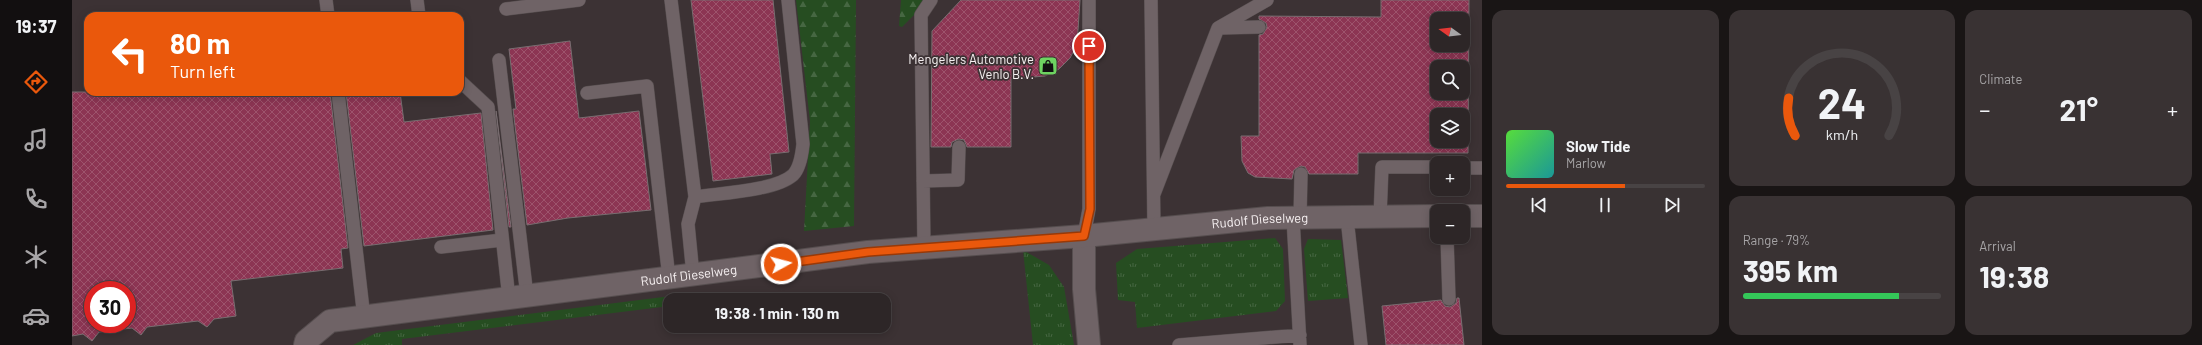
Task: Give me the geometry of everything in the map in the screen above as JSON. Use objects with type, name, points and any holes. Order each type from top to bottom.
[{"type":"street","name":"Rudolf Dieselweg","points":[[304,345],[306,341],[330,322],[868,252],[1084,236],[1261,219],[1430,216]]},
{"type":"street","points":[[1470,216],[1482,216]]},
{"type":"street","points":[[1084,236],[1084,289],[1089,345]]},
{"type":"lane","points":[[326,0],[328,12]]},
{"type":"lane","points":[[418,0],[419,12]]},
{"type":"lane","points":[[506,8],[579,0]]},
{"type":"lane","points":[[671,0],[695,197],[688,224],[693,275]]},
{"type":"lane","points":[[695,197],[778,185],[794,174],[802,156],[803,144],[788,0]]},
{"type":"lane","points":[[924,248],[921,15],[931,0]]},
{"type":"lane","points":[[1084,236],[1090,209],[1089,0]]},
{"type":"lane","points":[[1151,0],[1154,229]]},
{"type":"lane","points":[[1154,194],[1218,28],[1267,0]]},
{"type":"lane","points":[[1218,28],[1259,27]]},
{"type":"lane","points":[[499,60],[518,298]]},
{"type":"lane","points":[[464,85],[488,107],[502,240],[518,298]]},
{"type":"lane","points":[[586,93],[647,86],[669,278]]},
{"type":"lane","points":[[338,96],[364,318]]},
{"type":"lane","points":[[923,181],[958,180],[958,147]]},
{"type":"lane","points":[[1380,217],[1382,167],[1430,167]]},
{"type":"lane","points":[[1470,168],[1482,168]]},
{"type":"lane","points":[[1179,345],[1300,340],[1296,218],[1301,174]]},
{"type":"lane","points":[[1347,218],[1361,345]]},
{"type":"lane","points":[[441,247],[502,240]]},
{"type":"lane","points":[[1447,244],[1449,299]]},
{"type":"green space","points":[[796,0],[856,0],[854,226],[804,231],[810,121]]},
{"type":"green space","points":[[901,0],[923,0],[915,14],[902,27],[899,26]]},
{"type":"green space","points":[[1275,238],[1283,249],[1285,301],[1276,311],[1137,328],[1135,302],[1118,300],[1116,263],[1137,249]]},
{"type":"green space","points":[[1308,239],[1341,240],[1348,298],[1308,301],[1304,249]]},
{"type":"green space","points":[[1023,250],[1049,265],[1064,287],[1074,345],[1033,345]]},
{"type":"green space","points":[[663,297],[663,307],[402,339],[402,345],[353,345],[376,333]]},
{"type":"building","points":[[691,0],[773,0],[789,152],[770,154],[772,174],[713,181]]},
{"type":"building","points":[[961,0],[1080,0],[1077,45],[1070,58],[1059,69],[1045,76],[1011,79],[1011,147],[967,147],[964,140],[959,139],[952,142],[951,147],[931,147],[932,31]]},
{"type":"building","points":[[1381,0],[1469,0],[1469,12],[1430,12],[1430,52],[1469,52],[1469,60],[1430,60],[1430,100],[1468,100],[1468,108],[1430,108],[1430,148],[1468,148],[1468,153],[1358,153],[1358,174],[1309,174],[1305,167],[1301,166],[1294,170],[1292,179],[1255,177],[1248,173],[1242,161],[1241,136],[1259,136],[1259,35],[1263,34],[1267,27],[1266,23],[1259,19],[1259,16],[1381,17]]},
{"type":"building","points":[[570,41],[579,118],[639,111],[651,210],[568,218],[527,225],[513,109],[516,109],[509,49]]},
{"type":"building","points":[[72,92],[84,92],[84,96],[330,96],[348,248],[341,249],[343,268],[231,281],[236,316],[214,319],[207,327],[198,321],[147,327],[141,335],[136,331],[136,281],[84,281],[84,333],[98,333],[92,341],[83,334],[72,336]]},
{"type":"building","points":[[346,96],[401,96],[404,122],[481,113],[493,230],[364,246]]},
{"type":"building","points":[[496,111],[511,227],[509,227]]},
{"type":"building","points":[[1457,298],[1459,298],[1464,345],[1386,345],[1382,306],[1441,300],[1445,306],[1450,307],[1456,303]]},
{"type":"place","name":"Mengelers Automotive Venlo B.V.","points":[[1048,66]]},
{"type":"route","points":[[781,264],[868,252],[1084,236],[1090,209],[1089,46]]}]
